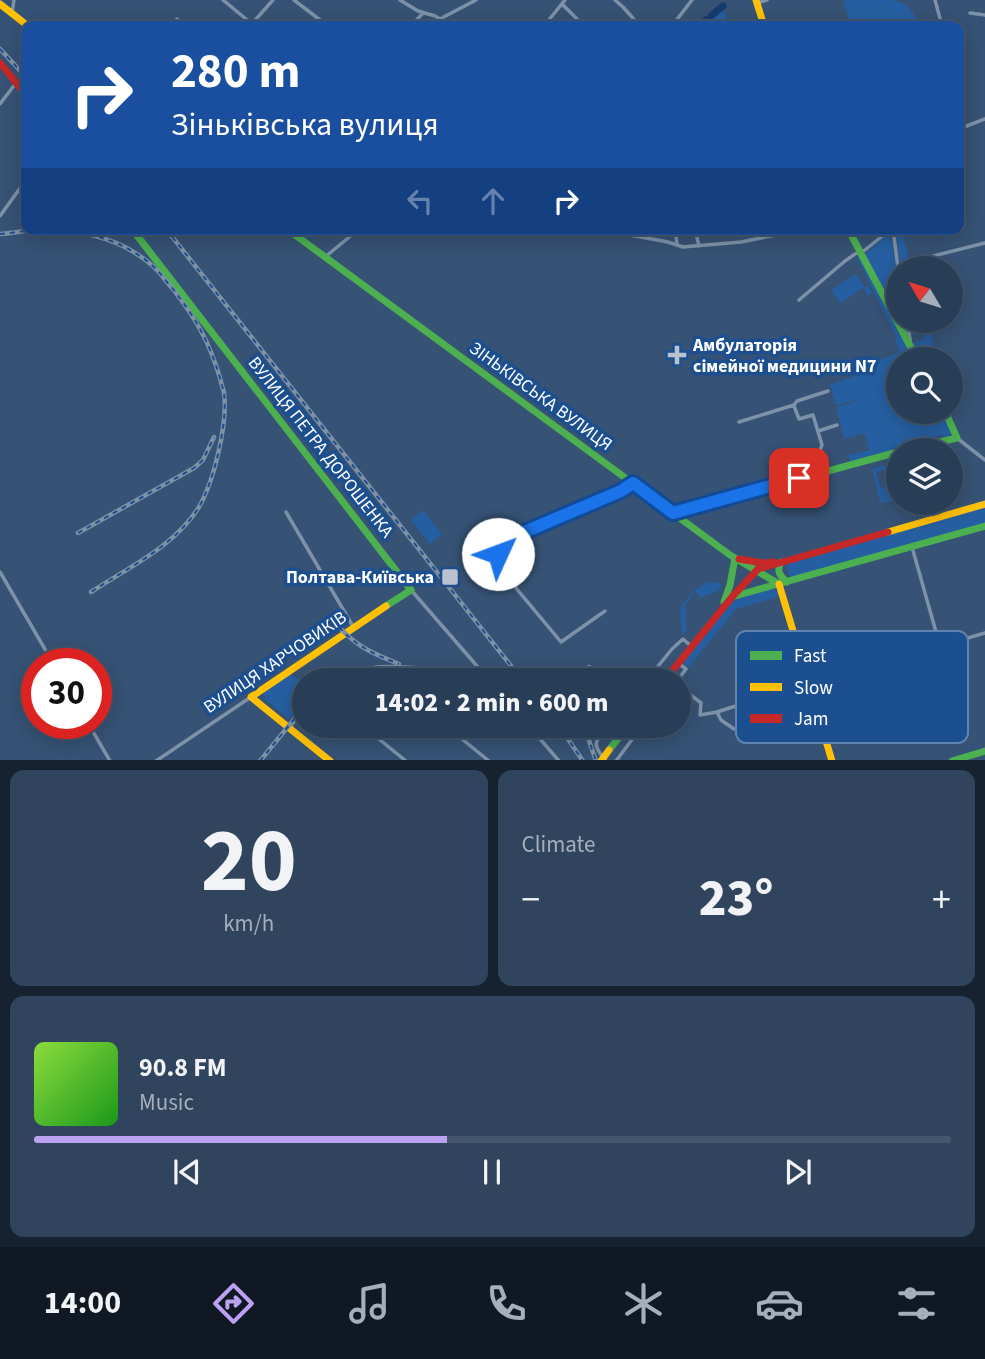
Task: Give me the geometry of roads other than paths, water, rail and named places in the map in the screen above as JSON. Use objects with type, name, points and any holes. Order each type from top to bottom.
[{"type":"main road","points":[[757,2],[763,21]]},
{"type":"main road","points":[[0,4],[22,21]]},
{"type":"main road","points":[[0,62],[21,89]]},
{"type":"main road","name":"ВУЛИЦЯ ПЕТРА ДОРОШЕНКА","points":[[137,235],[411,590]]},
{"type":"main road","name":"ЗІНЬКІВСЬКА ВУЛИЦЯ","points":[[295,235],[735,558],[783,583]]},
{"type":"main road","points":[[851,235],[911,346]]},
{"type":"main road","points":[[951,424],[957,438]]},
{"type":"main road","points":[[673,513],[886,455]]},
{"type":"main road","points":[[674,668],[743,584],[757,571],[985,504]]},
{"type":"main road","points":[[732,597],[985,526]]},
{"type":"main road","points":[[720,611],[730,585],[735,558],[764,563],[781,562]]},
{"type":"main road","points":[[781,562],[778,572],[796,631]]},
{"type":"main road","points":[[730,585],[743,584]]},
{"type":"main road","name":"ВУЛИЦЯ ХАРЧОВИКІВ","points":[[251,697],[411,590]]},
{"type":"main road","points":[[251,697],[329,760]]},
{"type":"main road","points":[[604,760],[618,738]]},
{"type":"main road","points":[[827,743],[832,760]]},
{"type":"main road","points":[[971,758],[985,751]]},
{"type":"street","points":[[12,13],[14,0]]},
{"type":"street","points":[[223,0],[247,21]]},
{"type":"street","points":[[255,21],[274,0]]},
{"type":"street","points":[[294,0],[321,21]]},
{"type":"street","points":[[400,0],[418,12],[443,21]]},
{"type":"street","points":[[440,19],[476,0]]},
{"type":"street","points":[[615,0],[636,21]]},
{"type":"street","points":[[623,7],[628,0]]},
{"type":"street","points":[[676,21],[692,0]]},
{"type":"street","points":[[757,2],[767,0]]},
{"type":"street","points":[[935,0],[941,21]]},
{"type":"street","points":[[548,21],[563,2],[580,21]]},
{"type":"street","points":[[416,21],[423,13]]},
{"type":"street","points":[[971,13],[985,15]]},
{"type":"street","points":[[0,104],[16,83]]},
{"type":"street","points":[[964,127],[985,119]]},
{"type":"street","points":[[0,216],[21,187]]},
{"type":"street","points":[[325,257],[351,235]]},
{"type":"street","points":[[630,235],[684,247],[741,242],[776,235]]},
{"type":"street","points":[[676,235],[677,244]]},
{"type":"street","points":[[696,235],[699,246]]},
{"type":"street","points":[[799,300],[845,261],[884,235]]},
{"type":"street","points":[[893,235],[896,256]]},
{"type":"street","points":[[933,256],[985,243]]},
{"type":"street","points":[[909,333],[911,346]]},
{"type":"street","points":[[739,422],[828,391]]},
{"type":"street","points":[[794,405],[799,419],[813,415],[822,444],[819,453],[824,471]]},
{"type":"street","points":[[818,431],[837,425]]},
{"type":"street","points":[[963,443],[985,460]]},
{"type":"street","points":[[496,544],[621,491],[633,483]]},
{"type":"street","points":[[286,512],[354,628]]},
{"type":"street","points":[[481,537],[489,538],[496,544],[498,554],[495,562],[486,568],[477,567],[469,560],[467,551],[471,542],[481,537]]},
{"type":"street","points":[[912,547],[936,631]]},
{"type":"street","points":[[495,562],[561,642],[606,611]]},
{"type":"street","points":[[0,572],[44,648]]},
{"type":"street","name":"ВУЛИЦЯ ПЕТРА ДОРОШЕНКА","points":[[411,590],[479,668]]},
{"type":"street","points":[[968,638],[985,633]]},
{"type":"street","points":[[657,668],[683,639],[691,646]]},
{"type":"street","points":[[678,663],[685,668]]},
{"type":"street","points":[[691,696],[701,704],[701,715],[736,706]]},
{"type":"street","name":"ВУЛИЦЯ ХАРЧОВИКІВ","points":[[157,760],[251,697]]},
{"type":"street","points":[[717,712],[721,720],[734,729]]},
{"type":"street","points":[[289,728],[292,724]]},
{"type":"street","points":[[378,738],[405,760]]},
{"type":"street","points":[[461,738],[488,760]]},
{"type":"street","points":[[539,738],[558,760]]},
{"type":"street","points":[[598,738],[595,744],[603,760]]},
{"type":"street","points":[[617,760],[633,738]]},
{"type":"street","points":[[97,739],[109,760]]},
{"type":"waterway","points":[[711,16],[723,6]]},
{"type":"railway","points":[[0,49],[21,72]]},
{"type":"railway","points":[[0,234],[21,232]]},
{"type":"railway","points":[[90,235],[116,243],[141,257],[153,266],[181,300],[206,341],[224,391],[225,405],[219,452],[210,482],[205,496],[189,521],[164,544],[91,592]]},
{"type":"railway","points":[[171,235],[513,668]]},
{"type":"railway","points":[[78,533],[194,468],[203,460],[214,437]]},
{"type":"railway","points":[[333,619],[362,647],[399,664]]},
{"type":"railway","points":[[374,668],[406,668]]},
{"type":"railway","points":[[261,760],[292,722]]},
{"type":"railway","points":[[567,738],[582,760]]},
{"type":"railway","points":[[588,738],[596,760]]},
{"type":"place","name":"Амбулаторія сімейної медицини N7","points":[[677,355]]},
{"type":"place","name":"Полтава-Київська","points":[[450,577]]}]
